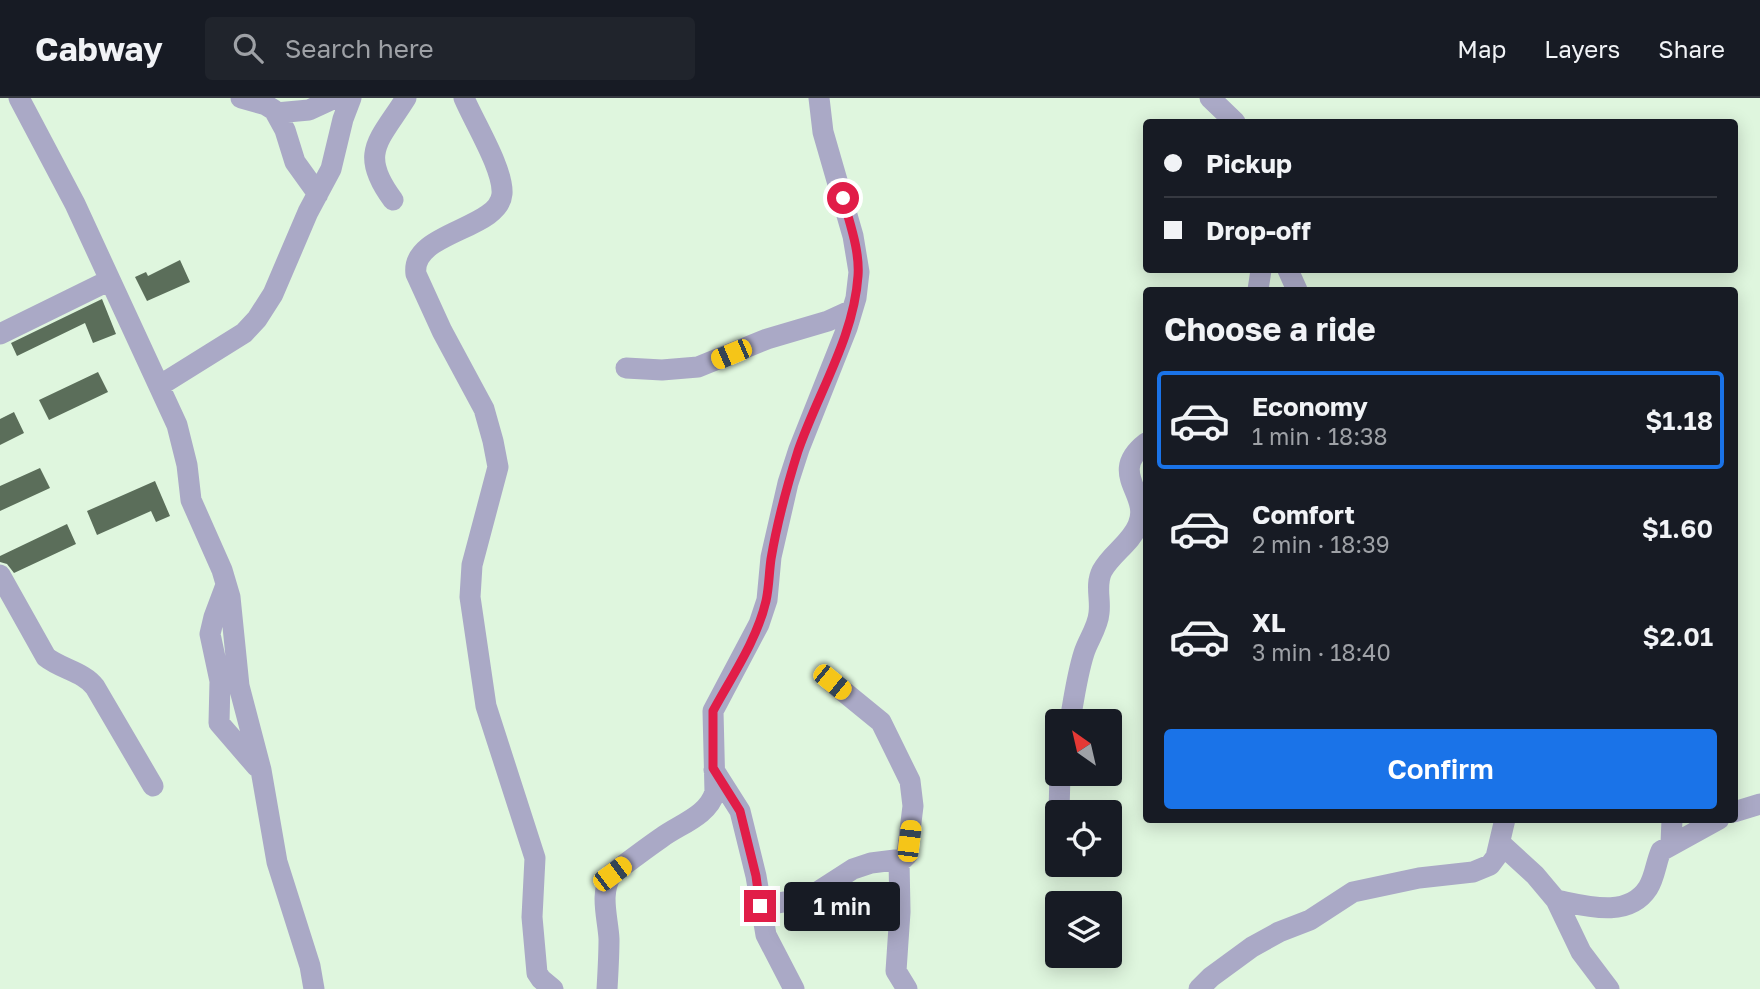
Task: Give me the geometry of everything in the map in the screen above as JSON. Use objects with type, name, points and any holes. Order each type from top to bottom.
[{"type":"street","points":[[19,98],[75,204],[181,437],[195,511],[226,585],[210,634],[220,681],[219,723],[261,770],[277,862],[310,966],[314,989]]},
{"type":"street","points":[[241,98],[271,107],[285,130],[295,162],[318,194]]},
{"type":"street","points":[[276,114],[309,110],[335,98]]},
{"type":"street","points":[[159,386],[244,333],[257,319],[273,294],[306,217],[331,169],[351,98]]},
{"type":"street","points":[[393,200],[382,185],[375,168],[373,153],[406,98]]},
{"type":"street","points":[[464,98],[501,180],[502,195],[493,212],[444,238],[423,253],[415,265],[416,274],[442,331],[484,409],[498,467],[472,565],[470,597],[486,706],[535,858],[532,916],[537,973],[553,989]]},
{"type":"street","points":[[607,989],[607,882],[612,874],[697,816],[712,800],[715,792],[713,711],[759,624],[767,600],[771,557],[788,483],[852,310],[859,272],[853,236],[823,132],[820,98]]},
{"type":"street","points":[[1210,98],[1232,119]]},
{"type":"street","points":[[0,334],[110,280]]},
{"type":"street","points":[[626,368],[698,367],[767,339],[828,321],[852,310]]},
{"type":"street","points":[[1072,709],[1083,657],[1099,615],[1098,585],[1101,574],[1109,559],[1139,524],[1140,515],[1129,471],[1130,461],[1143,445]]},
{"type":"street","points":[[0,575],[46,657],[86,678],[95,687],[153,786]]},
{"type":"street","points":[[760,906],[808,898],[859,866],[905,858],[913,806],[910,782],[881,722],[832,682]]},
{"type":"street","points":[[713,768],[740,811],[769,943],[794,989]]},
{"type":"street","points":[[1738,811],[1760,804]]},
{"type":"street","points":[[1199,989],[1252,947],[1279,932],[1310,920],[1353,892],[1409,880],[1473,872],[1490,865],[1496,857],[1504,823]]},
{"type":"street","points":[[1671,844],[1672,823]]},
{"type":"street","points":[[1556,900],[1594,907],[1617,907],[1633,902],[1648,888],[1661,851],[1710,823]]},
{"type":"street","points":[[1500,844],[1535,874],[1556,900],[1581,952],[1609,989]]},
{"type":"street","points":[[899,859],[900,925],[896,971],[906,989]]},
{"type":"building","points":[[180,260],[190,282],[147,301],[135,277],[146,272],[148,276]]},
{"type":"building","points":[[102,299],[116,334],[93,343],[85,323],[17,356],[11,343]]},
{"type":"building","points":[[98,372],[108,392],[49,420],[39,400]]},
{"type":"building","points":[[14,412],[24,433],[0,445],[0,419]]},
{"type":"building","points":[[40,468],[50,488],[0,511],[0,486]]},
{"type":"building","points":[[155,481],[170,516],[156,522],[151,511],[97,535],[87,511]]},
{"type":"building","points":[[67,524],[76,544],[14,573],[7,564],[0,562],[0,556]]},
{"type":"route","points":[[760,906],[756,876],[740,811],[713,768],[713,711],[759,624],[767,600],[771,557],[788,483],[856,298],[859,272],[843,198]]}]
